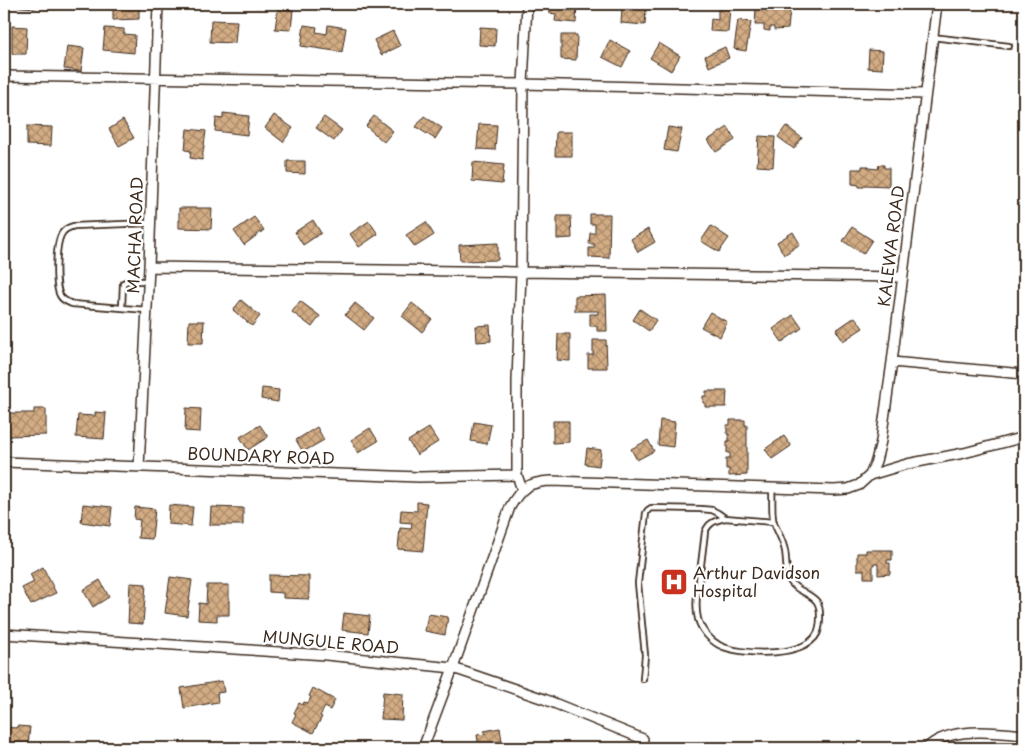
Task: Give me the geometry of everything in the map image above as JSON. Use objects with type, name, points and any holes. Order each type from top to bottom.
[{"type":"street","name":"MACHA ROAD","points":[[139,467],[149,267],[158,4]]},
{"type":"street","points":[[522,490],[517,475],[517,381],[526,4]]},
{"type":"street","name":"KALEWA ROAD","points":[[772,489],[848,489],[859,485],[870,475],[876,461],[881,441],[892,362],[936,4]]},
{"type":"street","points":[[4,76],[523,84],[925,94]]},
{"type":"street","points":[[149,267],[902,277]]},
{"type":"street","points":[[892,362],[1024,374]]},
{"type":"street","points":[[870,475],[907,464],[964,453],[1024,437]]},
{"type":"street","name":"BOUNDARY ROAD","points":[[4,462],[419,477],[517,475]]},
{"type":"street","points":[[423,748],[510,507],[522,490],[531,484],[550,481],[772,489]]},
{"type":"street","name":"MUNGULE ROAD","points":[[4,634],[326,655],[453,668],[544,700],[643,739]]},
{"type":"street","points":[[927,748],[943,737],[967,733],[996,732],[1024,734]]},
{"type":"lane","points":[[932,37],[1010,46]]},
{"type":"lane","points":[[147,310],[72,304],[64,300],[57,289],[57,250],[63,231],[74,226],[150,223]]},
{"type":"lane","points":[[122,308],[123,284],[128,280],[148,281]]},
{"type":"lane","points":[[772,489],[774,522],[783,542],[790,582],[818,603],[820,607],[819,628],[815,636],[805,645],[780,652],[763,653],[726,648],[717,644],[709,637],[702,629],[698,620],[697,594],[705,532],[712,522],[725,518],[774,522]]},
{"type":"lane","points":[[643,679],[645,655],[638,583],[646,513],[651,508],[701,509],[712,510],[725,518]]},
{"type":"building","points":[[8,4],[36,4],[35,8],[8,6]]},
{"type":"building","points":[[113,4],[139,4],[139,19],[113,20]]},
{"type":"building","points":[[247,4],[260,4],[260,7],[246,6]]},
{"type":"building","points":[[556,4],[577,4],[576,23],[555,21],[556,14],[549,13],[550,7],[556,8]]},
{"type":"building","points":[[622,7],[646,9],[645,25],[621,23]]},
{"type":"building","points":[[718,7],[730,8],[728,32],[710,31],[711,19],[718,20]]},
{"type":"building","points":[[278,8],[293,10],[291,30],[275,29]]},
{"type":"building","points":[[756,8],[790,10],[788,29],[774,30],[774,27],[770,27],[770,31],[764,30],[764,25],[755,25]]},
{"type":"building","points":[[211,20],[237,21],[235,43],[210,42]]},
{"type":"building","points":[[738,20],[751,22],[746,51],[734,49]]},
{"type":"building","points":[[304,25],[317,27],[316,32],[327,34],[328,25],[346,28],[342,52],[301,46]]},
{"type":"building","points":[[12,26],[27,27],[26,54],[12,54]]},
{"type":"building","points":[[480,27],[496,28],[495,46],[479,45]]},
{"type":"building","points":[[105,28],[124,29],[124,34],[135,35],[134,53],[103,50]]},
{"type":"building","points":[[393,31],[400,46],[381,55],[374,40]]},
{"type":"building","points":[[561,35],[577,35],[576,60],[561,59]]},
{"type":"building","points":[[610,40],[630,51],[622,67],[602,57]]},
{"type":"building","points":[[659,43],[680,56],[671,71],[650,58]]},
{"type":"building","points":[[67,46],[84,48],[81,71],[64,69]]},
{"type":"building","points":[[725,47],[729,58],[709,67],[705,56]]},
{"type":"building","points":[[869,50],[883,51],[882,69],[868,68]]},
{"type":"building","points":[[223,113],[249,116],[247,135],[215,131],[216,118],[223,119]]},
{"type":"building","points":[[274,115],[293,128],[283,142],[265,128]]},
{"type":"building","points":[[374,116],[393,131],[384,142],[366,126]]},
{"type":"building","points":[[424,116],[442,128],[435,139],[416,127]]},
{"type":"building","points":[[324,117],[342,130],[334,141],[316,128]]},
{"type":"building","points":[[123,120],[134,138],[119,146],[109,129]]},
{"type":"building","points":[[479,124],[497,125],[495,150],[477,149]]},
{"type":"building","points":[[27,126],[52,127],[51,146],[27,145]]},
{"type":"building","points":[[786,126],[802,138],[794,149],[778,137]]},
{"type":"building","points":[[668,127],[682,129],[677,152],[664,150]]},
{"type":"building","points":[[728,127],[735,140],[716,152],[708,140]]},
{"type":"building","points":[[187,129],[206,131],[202,160],[190,158],[191,151],[185,150]]},
{"type":"building","points":[[556,132],[572,132],[572,156],[555,156]]},
{"type":"building","points":[[759,136],[775,137],[773,167],[757,166]]},
{"type":"building","points":[[287,161],[305,161],[305,174],[287,173]]},
{"type":"building","points":[[473,162],[504,165],[502,184],[472,181]]},
{"type":"building","points":[[879,165],[889,168],[889,186],[865,185],[864,187],[859,187],[859,185],[852,184],[852,169],[862,169],[862,166],[869,166],[868,168],[878,169]]},
{"type":"building","points":[[179,208],[212,208],[211,229],[179,228]]},
{"type":"building","points":[[590,214],[610,214],[609,258],[589,257],[589,248],[594,248],[594,244],[589,244],[590,233],[595,233],[595,224],[590,224]]},
{"type":"building","points":[[557,216],[571,216],[572,238],[557,239]]},
{"type":"building","points":[[254,217],[264,230],[244,245],[234,231]]},
{"type":"building","points":[[313,220],[321,233],[303,245],[295,232]]},
{"type":"building","points":[[369,221],[378,234],[359,247],[350,234]]},
{"type":"building","points":[[426,222],[434,235],[415,247],[406,235]]},
{"type":"building","points":[[711,226],[729,238],[719,252],[701,241]]},
{"type":"building","points":[[852,227],[872,240],[863,254],[843,241]]},
{"type":"building","points":[[648,229],[655,242],[638,252],[631,239]]},
{"type":"building","points":[[793,232],[800,244],[784,255],[777,242]]},
{"type":"building","points":[[498,243],[498,260],[460,261],[459,245]]},
{"type":"building","points":[[606,295],[607,331],[597,331],[597,326],[590,326],[590,314],[598,314],[598,311],[575,311],[575,296]]},
{"type":"building","points":[[241,300],[260,316],[252,326],[233,310]]},
{"type":"building","points":[[300,301],[320,316],[312,327],[292,312]]},
{"type":"building","points":[[355,303],[374,318],[364,330],[345,315]]},
{"type":"building","points":[[412,303],[432,319],[422,332],[402,316]]},
{"type":"building","points":[[640,309],[656,320],[649,331],[633,320]]},
{"type":"building","points":[[710,312],[727,322],[720,337],[701,327]]},
{"type":"building","points":[[793,315],[802,328],[782,342],[773,329]]},
{"type":"building","points":[[855,317],[863,328],[843,341],[836,330]]},
{"type":"building","points":[[189,321],[204,321],[203,343],[188,343]]},
{"type":"building","points":[[490,325],[491,341],[477,342],[476,326]]},
{"type":"building","points":[[558,334],[570,334],[570,361],[557,360]]},
{"type":"building","points":[[593,340],[606,340],[607,368],[588,368],[588,355],[593,355]]},
{"type":"building","points":[[262,388],[279,390],[278,402],[261,399]]},
{"type":"building","points":[[706,391],[727,391],[726,407],[705,407],[703,396],[706,396]]},
{"type":"building","points":[[186,408],[201,409],[200,432],[185,431]]},
{"type":"building","points":[[34,409],[46,409],[46,435],[4,436],[4,410],[10,410],[10,413],[34,413]]},
{"type":"building","points":[[95,412],[106,413],[104,439],[76,437],[78,415],[95,416]]},
{"type":"building","points":[[660,420],[675,422],[673,447],[658,445]]},
{"type":"building","points":[[730,420],[745,420],[745,425],[747,425],[747,475],[729,476],[729,469],[726,469],[726,458],[730,458],[730,453],[727,453],[729,434],[727,434],[727,425],[730,425]]},
{"type":"building","points":[[553,421],[569,421],[569,442],[553,443]]},
{"type":"building","points":[[474,422],[491,425],[487,444],[471,441]]},
{"type":"building","points":[[260,425],[268,437],[248,450],[240,437]]},
{"type":"building","points":[[317,427],[324,440],[303,452],[296,440]]},
{"type":"building","points":[[370,428],[378,441],[358,453],[351,440]]},
{"type":"building","points":[[429,428],[438,442],[417,455],[408,441]]},
{"type":"building","points":[[784,436],[791,446],[772,459],[765,449]]},
{"type":"building","points":[[648,440],[654,451],[637,460],[631,449]]},
{"type":"building","points":[[587,448],[601,450],[599,466],[585,464]]},
{"type":"building","points":[[417,502],[427,503],[423,551],[398,549],[400,528],[411,529],[412,523],[400,522],[401,510],[417,511]]},
{"type":"building","points":[[83,504],[112,507],[110,526],[81,522]]},
{"type":"building","points":[[169,505],[193,507],[191,526],[168,524]]},
{"type":"building","points":[[135,507],[155,509],[152,539],[138,538],[140,520],[134,519]]},
{"type":"building","points":[[211,507],[243,508],[243,525],[210,525]]},
{"type":"building","points":[[866,550],[892,550],[892,560],[887,560],[887,563],[890,563],[890,574],[878,575],[878,564],[873,564],[873,578],[864,578],[864,570],[857,570],[857,553],[866,553]]},
{"type":"building","points":[[43,567],[56,593],[31,605],[22,588],[34,582],[30,574]]},
{"type":"building","points":[[269,575],[309,576],[309,599],[283,598],[283,593],[269,592]]},
{"type":"building","points":[[170,577],[192,580],[187,616],[165,613]]},
{"type":"building","points":[[100,580],[109,597],[93,607],[83,590]]},
{"type":"building","points":[[130,583],[146,584],[143,624],[128,623]]},
{"type":"building","points":[[207,585],[229,585],[229,615],[217,615],[217,621],[198,620],[199,603],[206,604]]},
{"type":"building","points":[[344,613],[370,616],[368,633],[342,630]]},
{"type":"building","points":[[428,614],[448,617],[445,635],[425,631]]},
{"type":"building","points":[[222,681],[224,692],[217,693],[218,702],[184,708],[181,688]]},
{"type":"building","points":[[313,688],[335,700],[330,710],[325,707],[313,733],[292,722],[299,703],[303,705],[304,702],[308,703]]},
{"type":"building","points":[[383,692],[403,694],[402,720],[381,719]]},
{"type":"building","points":[[17,726],[30,727],[28,745],[4,741],[4,727],[16,728]]},
{"type":"building","points":[[500,728],[503,748],[479,748],[477,735],[485,734],[484,731]]},
{"type":"place","name":"Arthur Davidson Hospital","points":[[674,582]]}]
